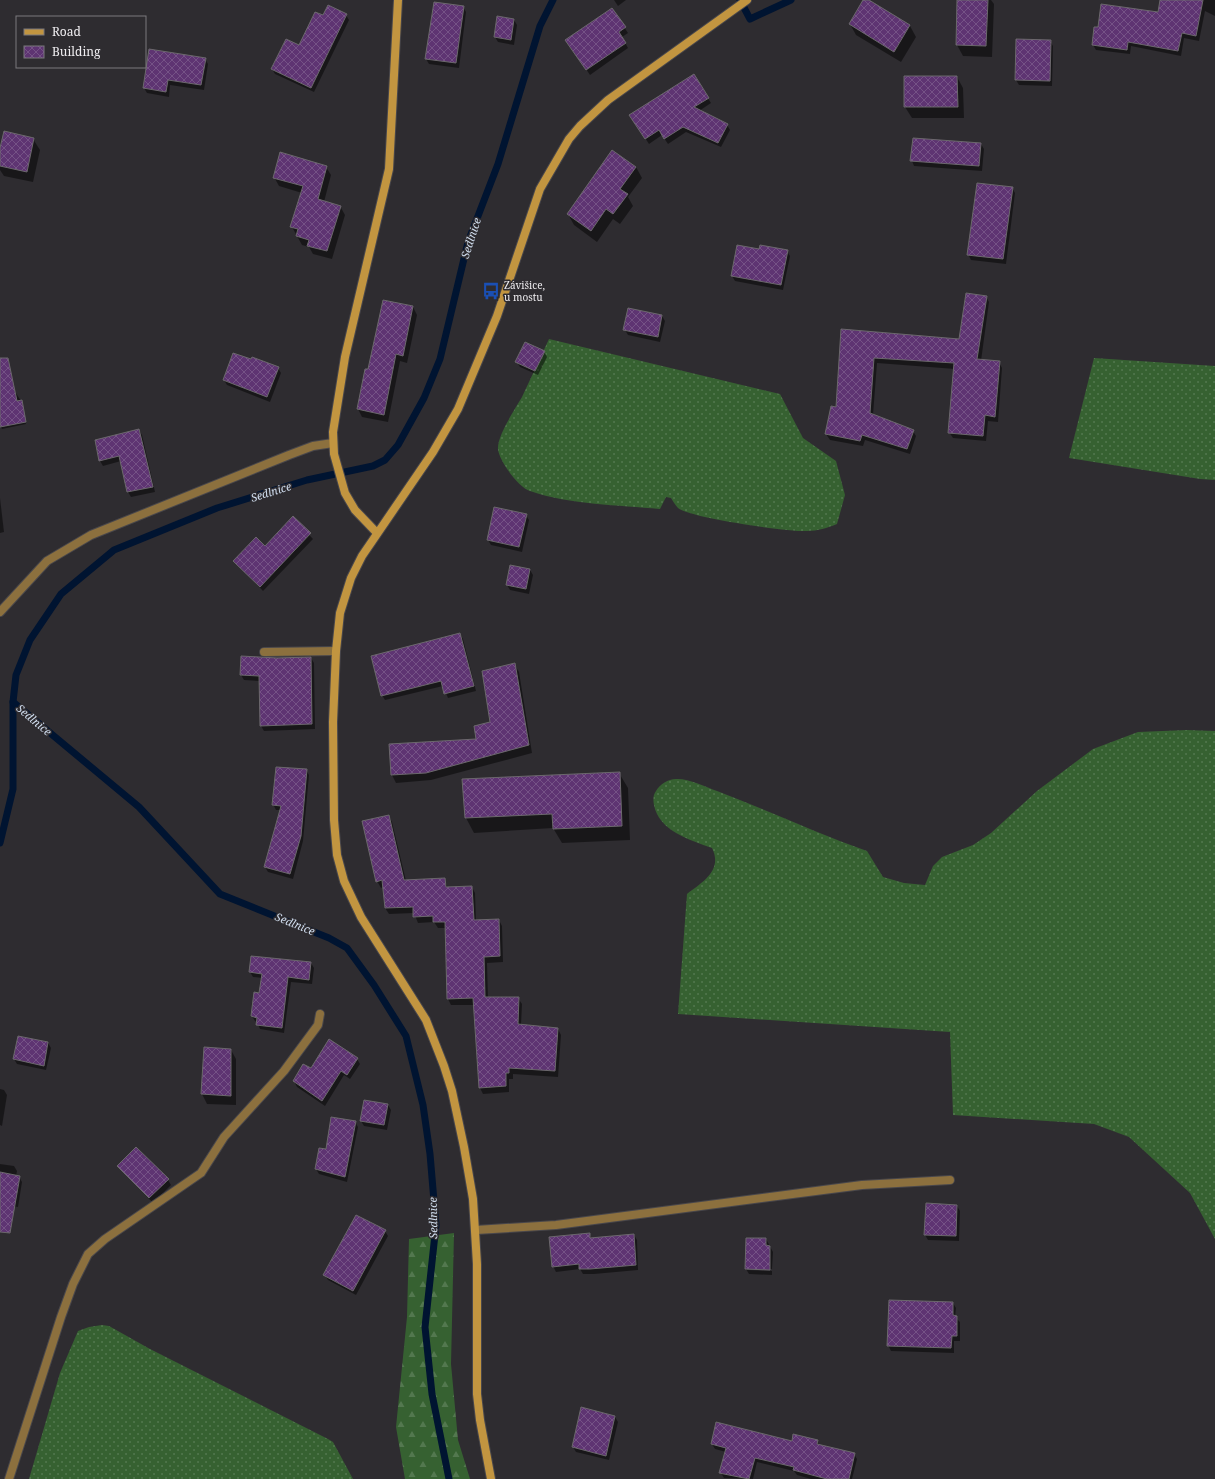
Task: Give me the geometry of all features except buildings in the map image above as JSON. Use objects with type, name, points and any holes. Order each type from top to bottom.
[{"type":"main road","points":[[376,532],[359,516],[351,505],[340,479],[333,444],[337,402],[345,357],[389,169],[398,0]]},
{"type":"main road","points":[[491,1479],[480,1420],[477,1394],[476,1230],[473,1199],[458,1118],[448,1079],[435,1043],[415,1001],[361,917],[350,896],[340,869],[334,820],[333,743],[336,651],[340,614],[345,595],[362,556],[376,532],[433,452],[458,409],[497,316],[540,189],[569,139],[588,118],[608,100],[747,0]]},
{"type":"street","points":[[0,612],[47,561],[91,535],[289,455],[313,446],[333,444]]},
{"type":"street","points":[[264,652],[336,651]]},
{"type":"street","points":[[9,1479],[61,1317],[73,1284],[88,1254],[105,1239],[201,1173],[224,1137],[284,1071],[318,1024],[320,1014]]},
{"type":"street","points":[[476,1230],[556,1225],[862,1185],[950,1180]]},
{"type":"green space","points":[[549,339],[780,394],[803,438],[836,461],[845,495],[837,524],[811,531],[797,531],[740,524],[701,516],[678,508],[671,498],[666,497],[660,509],[578,502],[546,496],[526,489],[515,480],[506,467],[499,454],[498,444],[503,430],[522,397]]},
{"type":"green space","points":[[1094,358],[1215,366],[1215,480],[1200,479],[1069,458]]},
{"type":"green space","points":[[1187,730],[1215,731],[1215,1239],[1190,1193],[1129,1137],[1094,1124],[953,1115],[950,1032],[678,1014],[687,894],[710,875],[715,863],[715,856],[712,848],[685,838],[662,822],[654,805],[654,798],[658,788],[664,782],[673,779],[686,780],[736,798],[829,837],[867,851],[883,877],[904,883],[925,885],[933,866],[942,857],[973,845],[991,833],[1037,791],[1093,749],[1138,732]]},
{"type":"green space","points":[[454,1233],[451,1364],[458,1440],[470,1479],[405,1479],[396,1427],[407,1317],[409,1239]]},
{"type":"green space","points":[[102,1325],[109,1326],[150,1349],[333,1442],[353,1479],[29,1479],[60,1373],[78,1331],[89,1327]]},
{"type":"waterway","name":"Sedlnice","points":[[449,1479],[432,1394],[425,1327],[436,1225],[430,1154],[423,1105],[406,1036],[374,985],[347,948],[329,938],[220,894],[139,807],[13,702],[16,675],[30,640],[61,594],[114,550],[217,508],[307,480],[373,466],[385,460],[398,445],[424,398],[440,359],[468,242],[498,164],[540,26],[553,0]]},
{"type":"waterway","points":[[740,0],[750,19],[791,0]]},
{"type":"waterway","points":[[0,843],[13,789],[13,702]]},
{"type":"place","name":"Závišice, u mostu","points":[[491,291]]}]
